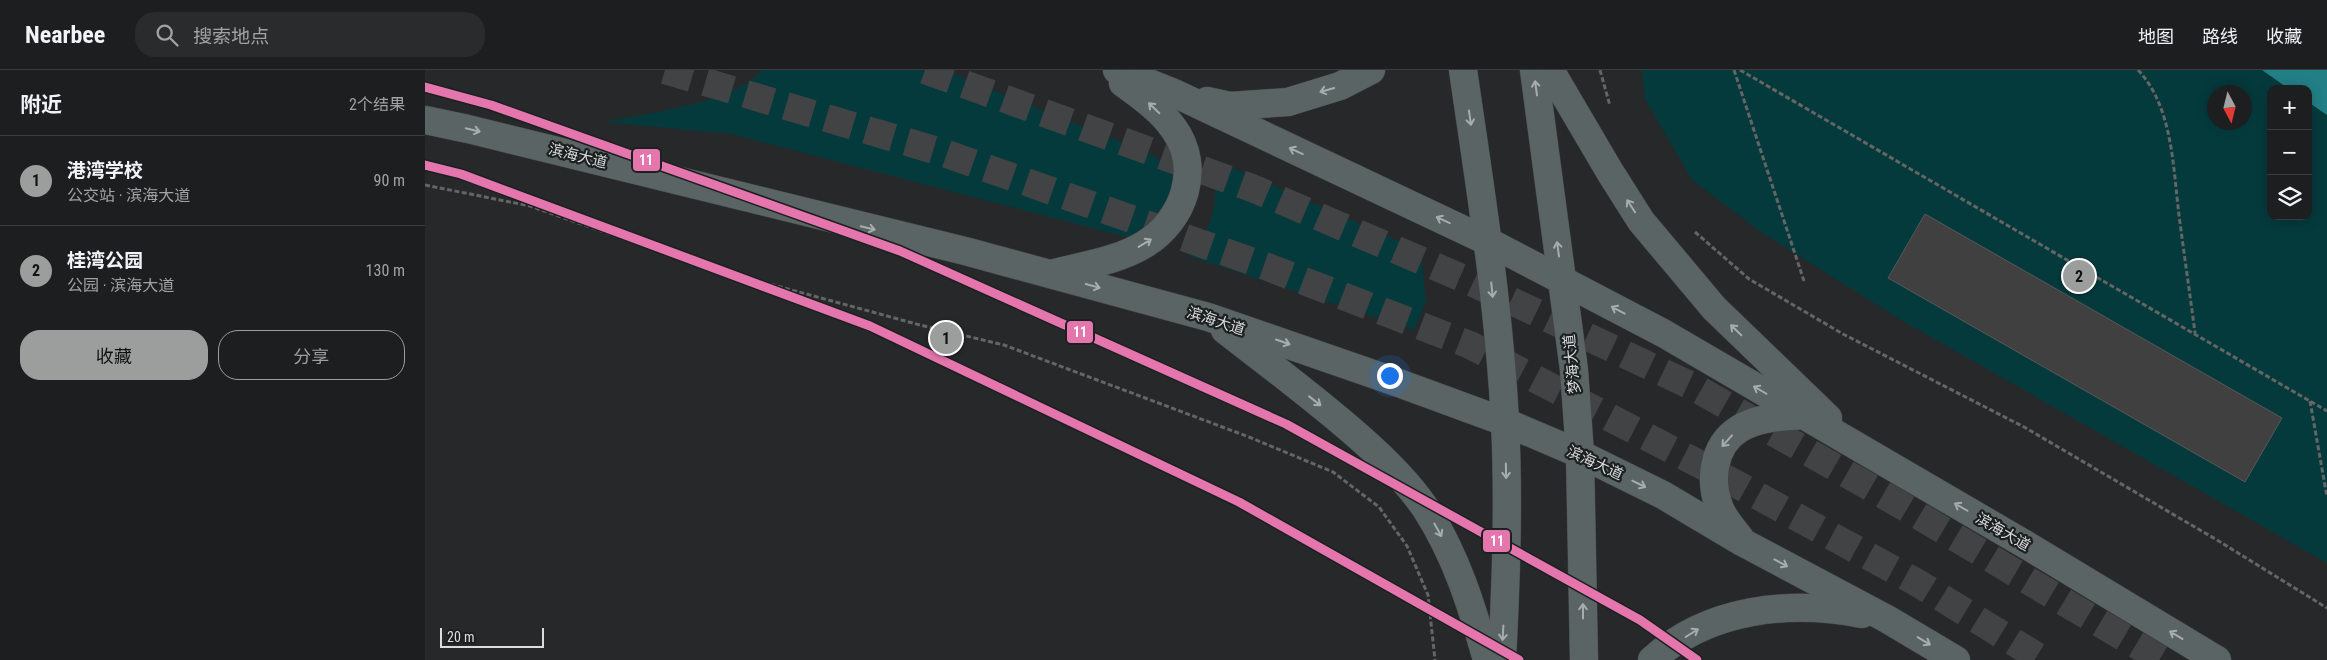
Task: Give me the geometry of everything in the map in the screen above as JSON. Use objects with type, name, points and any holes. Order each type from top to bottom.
[{"type":"main road","points":[[1049,274],[1109,259],[1145,244],[1165,229],[1178,212],[1185,194],[1188,175],[1187,154],[1175,129],[1152,105],[1107,70]]},
{"type":"main road","name":"滨海大道","points":[[1117,70],[1174,93],[1487,241],[1663,333],[2217,660]]},
{"type":"main road","points":[[1174,93],[1230,106],[1288,102],[1340,86],[1371,70]]},
{"type":"main road","points":[[1463,70],[1487,241],[1505,422],[1507,556],[1502,660]]},
{"type":"main road","name":"梦海大道","points":[[1534,70],[1563,281],[1580,454],[1583,660]]},
{"type":"main road","points":[[1550,70],[1609,172],[1641,221],[1661,246],[1714,308],[1860,448]]},
{"type":"main road","name":"滨海大道","points":[[425,120],[468,128],[1049,274],[1208,317],[1396,382],[1505,422],[1580,454],[1663,495],[1742,542],[1887,619],[1956,660]]},
{"type":"main road","points":[[1208,317],[1334,415],[1387,462],[1425,508],[1453,558],[1473,611],[1487,660]]},
{"type":"main road","points":[[1742,542],[1721,510],[1714,486],[1715,460],[1722,445],[1739,428],[1770,418],[1803,415]]},
{"type":"main road","points":[[1652,660],[1663,649],[1700,628],[1746,612],[1795,607],[1835,609],[1887,619]]},
{"type":"path","points":[[1600,70],[1612,112]]},
{"type":"path","points":[[1734,70],[1805,280]]},
{"type":"path","points":[[1740,70],[2327,411]]},
{"type":"path","points":[[2138,70],[2152,89],[2160,106],[2167,132],[2195,334]]},
{"type":"path","points":[[425,185],[530,206],[689,262],[920,325],[1004,345],[1249,437],[1333,472],[1379,507],[1407,546],[1428,595],[1435,660]]},
{"type":"path","points":[[1690,226],[1749,279],[1843,334],[2024,427],[2217,540],[2327,608]]},
{"type":"path","points":[[2310,401],[2327,497]]},
{"type":"shaded area","points":[[761,70],[943,70],[1151,154],[1170,170],[1179,193],[1140,237],[1127,237],[731,134],[604,122],[664,111],[712,98],[734,90],[750,81]]},
{"type":"shaded area","points":[[1642,70],[2327,70],[2327,563],[1901,320],[1761,232],[1692,180],[1645,99]]},
{"type":"shaded area","points":[[2262,70],[2327,70],[2327,115],[2312,105],[2312,85],[2283,85]]},
{"type":"shaded area","points":[[1208,157],[1421,251],[1426,302],[1414,330],[1188,256],[1205,233],[1213,210],[1214,185]]},
{"type":"building","points":[[1925,214],[2282,418],[2245,482],[1888,278]]},
{"type":"tunnel","points":[[665,70],[941,152],[1265,266],[1470,345],[1705,467],[1916,582],[2043,660]]},
{"type":"tunnel","points":[[925,70],[1252,188],[1469,281],[1694,387],[1889,498],[2162,660]]},
{"type":"transit line","name":"11","points":[[425,87],[491,105],[900,251],[1286,424],[1640,620],[1697,660]]},
{"type":"transit line","name":"11","points":[[425,165],[461,174],[870,326],[1239,502],[1519,660]]},
{"type":"place","name":"桂湾公园","points":[[2079,276]]},
{"type":"place","name":"港湾学校","points":[[946,338]]}]
